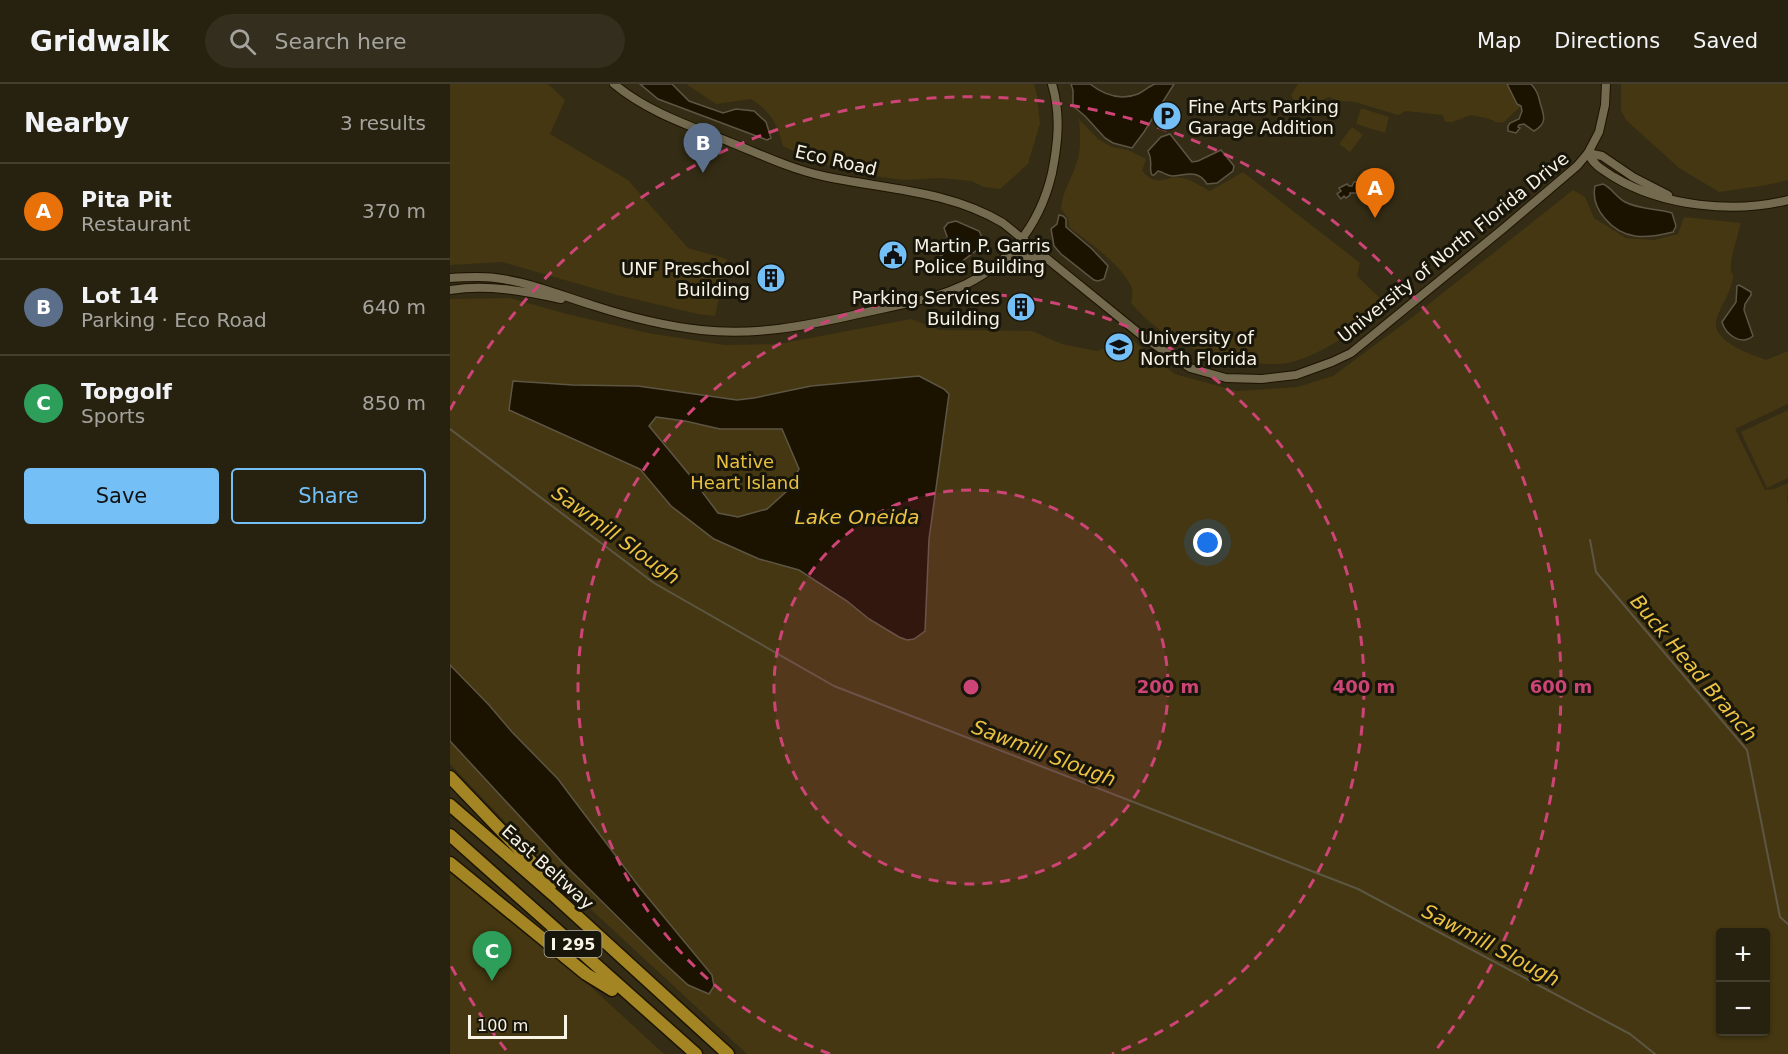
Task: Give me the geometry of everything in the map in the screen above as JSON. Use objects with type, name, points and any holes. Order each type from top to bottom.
[{"type":"highway","points":[[450,777],[544,876],[557,898]]},
{"type":"highway","name":"East Beltway","points":[[450,805],[557,898],[728,1054]]},
{"type":"highway","name":"I 295","points":[[450,834],[696,1054]]},
{"type":"highway","name":"I 295","points":[[450,843],[684,1054]]},
{"type":"highway","points":[[450,863],[586,974],[612,990]]},
{"type":"street","name":"Eco Road","points":[[614,84],[654,111],[804,171],[955,201],[988,214],[1022,238]]},
{"type":"street","points":[[450,290],[480,288],[523,291],[652,321],[702,330],[749,331],[820,323],[936,296],[970,282],[1002,260],[1035,221],[1048,189],[1056,151],[1058,117],[1052,84]]},
{"type":"street","name":"University of North Florida Drive","points":[[1022,238],[1146,339],[1190,368],[1226,378],[1262,379],[1296,375],[1332,362],[1370,338],[1577,166],[1588,153],[1599,132],[1603,119],[1606,84]]},
{"type":"street","points":[[1588,153],[1602,156],[1633,177],[1678,200],[1739,207],[1775,204],[1788,200]]},
{"type":"street","points":[[1002,260],[1017,256],[1045,258]]},
{"type":"street","points":[[450,278],[493,277],[520,282],[595,306]]},
{"type":"green space","points":[[450,84],[548,84],[565,100],[550,134],[628,180],[688,248],[727,259],[715,316],[617,295],[502,262],[450,265]]},
{"type":"green space","points":[[686,84],[1034,84],[1040,124],[1028,164],[1000,189],[984,187],[971,181],[941,178],[904,180],[849,173],[810,159],[783,146],[772,119],[751,99],[716,104]]},
{"type":"green space","points":[[1298,84],[1507,84],[1521,106],[1504,122],[1498,123],[1471,115],[1452,122],[1445,122],[1443,115],[1406,111],[1398,115],[1329,97],[1303,108],[1296,105],[1291,95]]},
{"type":"green space","points":[[1621,84],[1788,84],[1788,180],[1719,192],[1679,168],[1626,120],[1621,110]]},
{"type":"green space","points":[[1361,108],[1389,117],[1385,133],[1356,124]]},
{"type":"green space","points":[[1079,119],[1098,139],[1112,147],[1128,150],[1146,159],[1142,171],[1153,179],[1183,178],[1210,191],[1243,172],[1360,263],[1357,276],[1382,300],[1382,307],[1338,341],[1314,354],[1288,363],[1265,364],[1234,361],[1201,352],[1170,337],[1143,316],[1131,303],[1132,289],[1122,272],[1105,255],[1069,227],[1068,218],[1061,209],[1079,153]]},
{"type":"green space","points":[[1352,127],[1363,135],[1350,152],[1339,144]]},
{"type":"green space","name":"University of North Florida","points":[[1573,190],[1585,197],[1594,218],[1626,238],[1654,240],[1678,234],[1684,217],[1741,223],[1732,259],[1732,283],[1717,318],[1716,326],[1719,333],[1732,345],[1766,360],[1788,351],[1788,404],[1735,429],[1765,490],[1788,483],[1788,1054],[747,1054],[570,890],[450,764],[450,741],[596,896],[688,985],[712,975],[640,888],[558,779],[450,665],[450,299],[510,298],[648,333],[724,345],[778,344],[911,319],[940,330],[1032,331],[1062,344],[1097,351],[1131,338],[1175,374],[1237,391],[1297,387],[1333,376],[1410,319]],"holes":[[[919,376],[949,394],[929,539],[925,631],[899,637],[799,570],[759,559],[714,539],[671,506],[640,469],[509,410],[513,381],[638,386],[737,400]]]},
{"type":"green space","points":[[1788,410],[1788,478],[1767,488],[1741,432]]},
{"type":"green space","name":"Native Heart Island","points":[[656,417],[782,429],[799,469],[787,491],[767,509],[738,517],[718,513],[649,426]]},
{"type":"green space","points":[[450,868],[589,985],[664,1054],[450,1054]]},
{"type":"water","points":[[640,84],[672,84],[689,101],[723,113],[736,109],[754,111],[766,122],[771,138],[767,140],[658,99]]},
{"type":"water","points":[[1071,84],[1090,84],[1107,94],[1125,97],[1138,94],[1155,84],[1174,84],[1132,148],[1113,143],[1105,138],[1073,106]]},
{"type":"water","points":[[1507,84],[1531,84],[1536,90],[1544,117],[1541,126],[1534,131],[1524,124],[1519,125],[1520,128],[1516,133],[1508,131],[1510,123],[1519,119],[1522,111]]},
{"type":"water","points":[[1170,134],[1192,162],[1221,150],[1234,166],[1233,171],[1217,183],[1207,184],[1204,179],[1196,175],[1170,176],[1158,171],[1152,175],[1148,151],[1161,137]]},
{"type":"water","points":[[1354,182],[1363,182],[1362,186],[1367,187],[1366,193],[1350,193],[1346,198],[1344,196],[1341,199],[1337,194],[1341,191],[1339,188],[1347,184],[1352,186]]},
{"type":"water","points":[[1603,184],[1631,205],[1672,213],[1676,226],[1673,232],[1640,237],[1627,234],[1611,225],[1600,211],[1594,195],[1595,186]]},
{"type":"water","points":[[1059,215],[1066,219],[1066,227],[1108,266],[1104,279],[1094,280],[1054,246],[1051,229],[1057,224]]},
{"type":"water","points":[[956,221],[979,231],[985,244],[961,262],[944,271],[940,270],[936,264],[949,242],[944,228],[948,223]]},
{"type":"water","points":[[1739,285],[1751,292],[1744,310],[1753,336],[1744,340],[1730,335],[1722,322],[1736,302]]},
{"type":"water","name":"Lake Oneida","points":[[919,376],[949,394],[929,539],[925,631],[914,639],[907,640],[899,637],[869,619],[847,601],[799,570],[759,559],[714,539],[671,506],[640,469],[509,410],[513,381],[638,386],[737,400],[811,386]],"holes":[[[656,417],[720,429],[782,429],[799,469],[787,491],[767,509],[738,517],[718,513],[649,426]]]},
{"type":"water","points":[[450,665],[558,779],[640,888],[712,975],[714,986],[709,994],[688,985],[663,962],[562,862],[450,741]]},
{"type":"waterway","name":"Sawmill Slough","points":[[450,429],[654,583],[834,686],[1358,889],[1630,1034],[1655,1054]]},
{"type":"waterway","name":"Buck Head Branch","points":[[1590,540],[1596,572],[1747,750],[1780,917],[1788,924]]},
{"type":"place","name":"Fine Arts Parking Garage Addition","points":[[1167,116]]},
{"type":"place","name":"Lot 14","points":[[703,173]]},
{"type":"place","name":"Pita Pit","points":[[1375,218]]},
{"type":"place","name":"Martin P. Garris Police Building","points":[[893,255]]},
{"type":"place","name":"UNF Preschool Building","points":[[771,278]]},
{"type":"place","name":"Parking Services Building","points":[[1021,307]]},
{"type":"place","name":"University of North Florida","points":[[1119,347]]},
{"type":"place","name":"Topgolf","points":[[492,981]]}]
